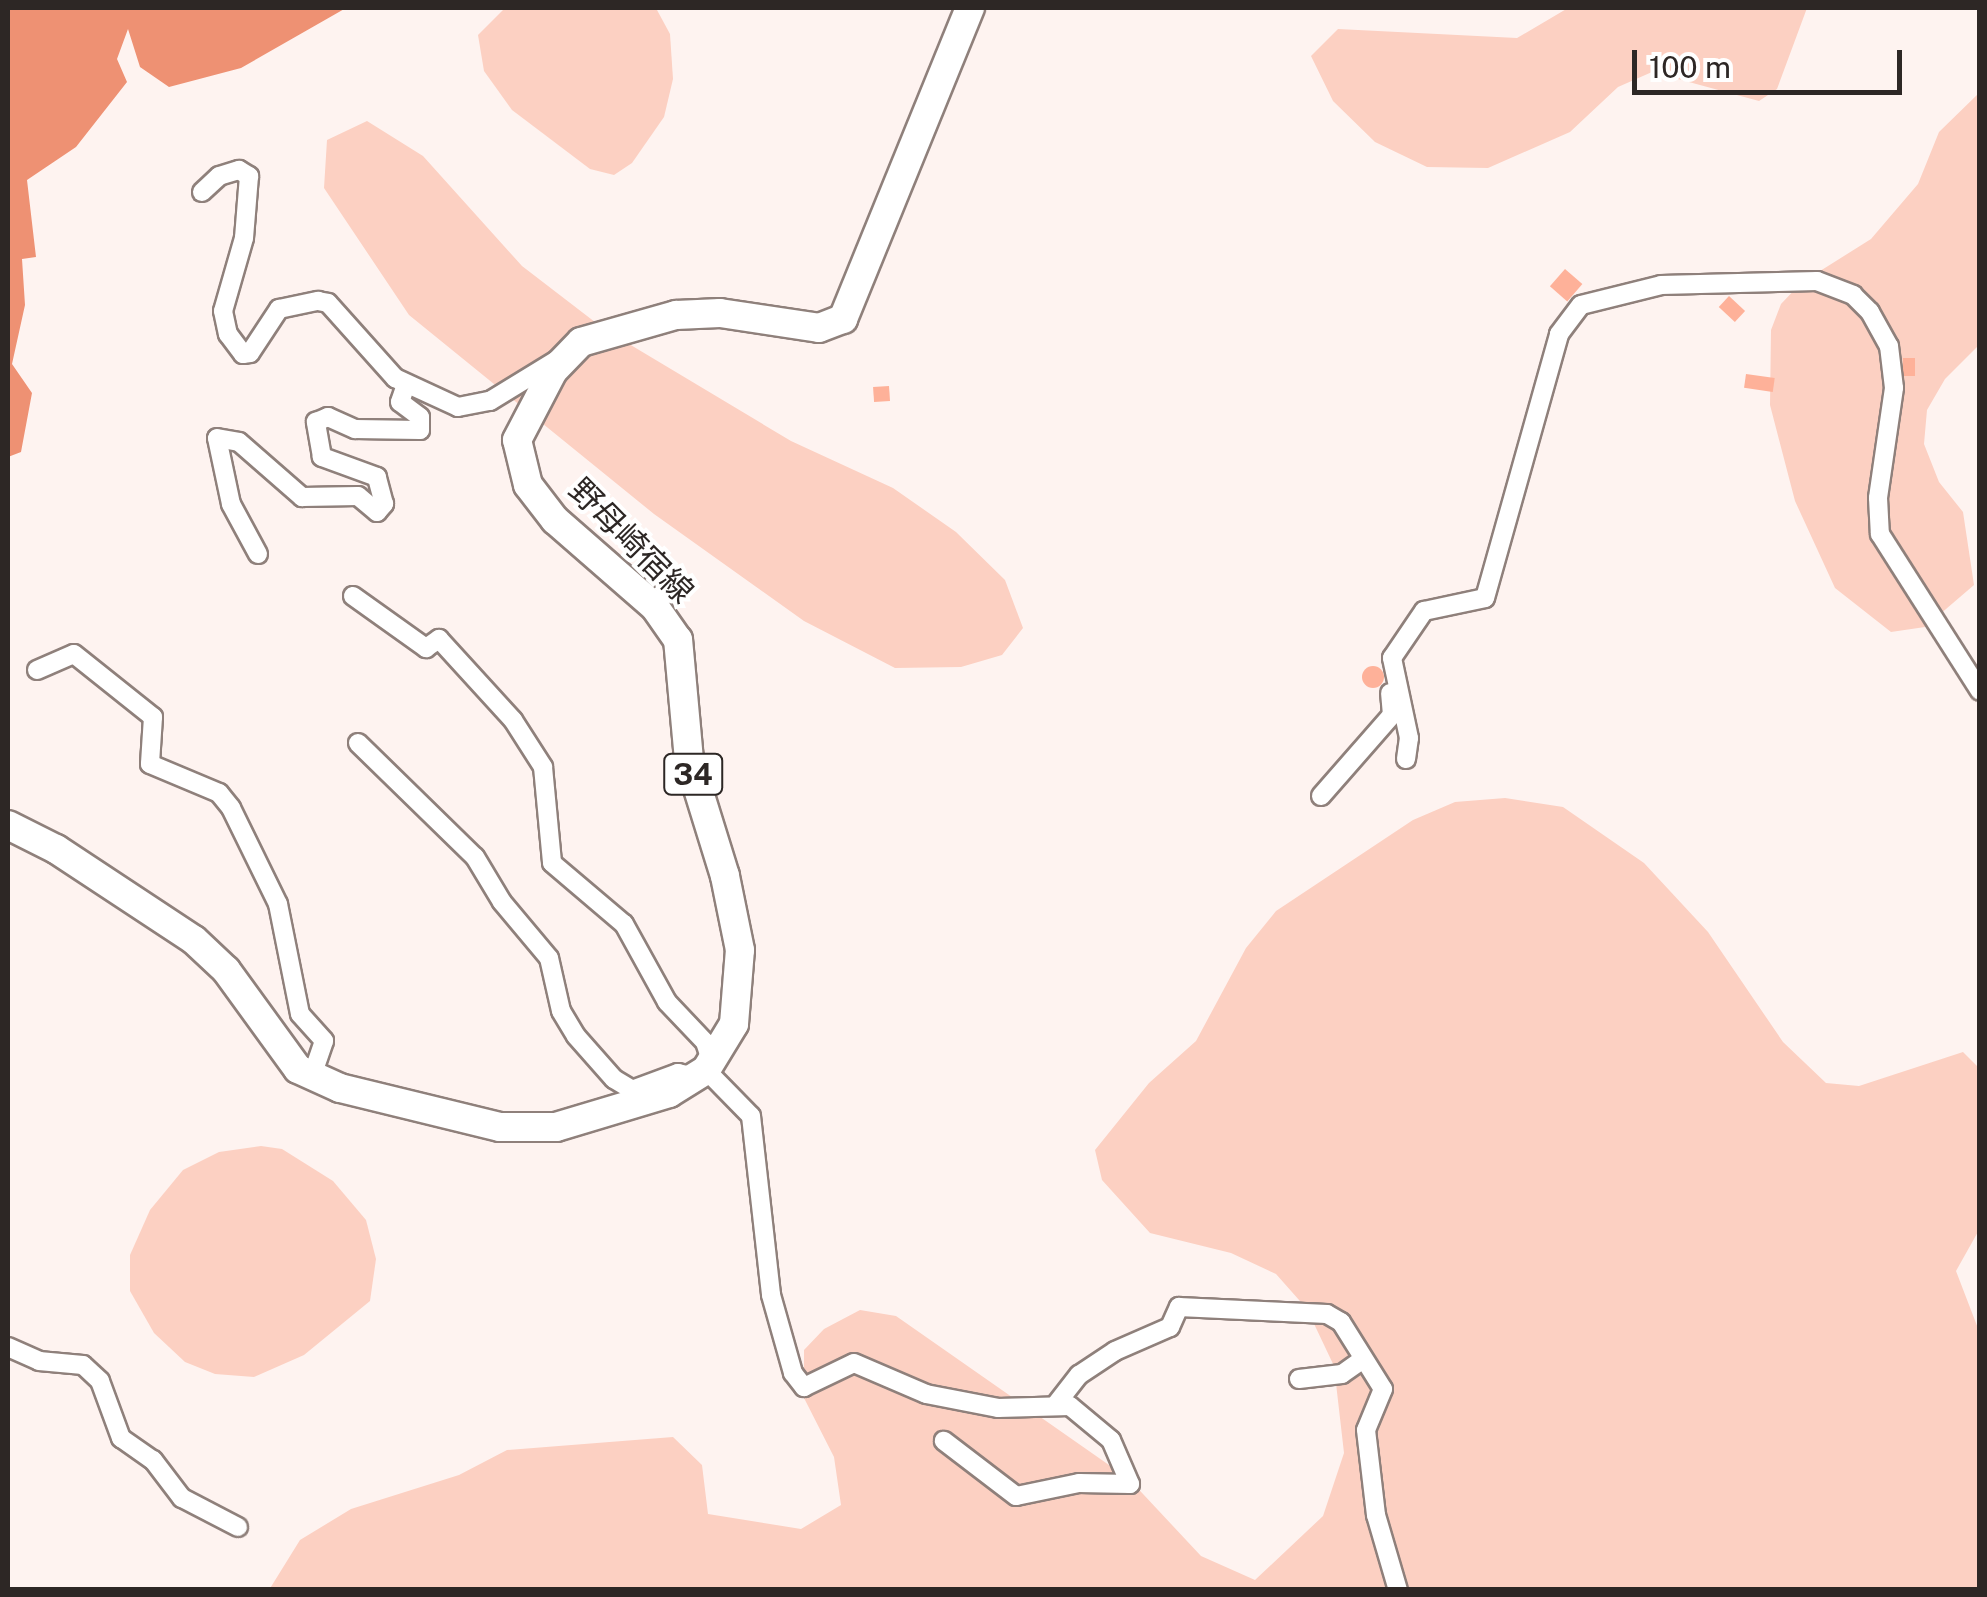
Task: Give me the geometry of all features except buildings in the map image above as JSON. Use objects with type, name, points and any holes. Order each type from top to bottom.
[{"type":"main road","name":"野母崎宿線","points":[[705,1071],[734,1024],[740,950],[689,760],[678,640],[656,608],[555,520],[518,461],[523,423],[563,359],[581,342],[676,314],[720,313],[819,328],[843,320],[970,8]]},
{"type":"main road","points":[[8,825],[56,849],[194,940],[226,970],[290,1061],[312,1076],[432,1113],[531,1128],[581,1122],[705,1071]]},
{"type":"street","points":[[202,192],[218,176],[239,170],[250,176],[244,238],[223,311],[228,334],[242,354],[250,353],[279,309],[318,301],[406,385],[441,402],[474,405],[563,359]]},
{"type":"street","points":[[1321,796],[1392,715],[1392,658],[1424,611],[1484,598],[1540,384],[1573,310],[1661,285],[1788,278],[1830,283],[1853,294],[1882,332],[1894,388],[1878,498],[1880,534],[1980,691]]},
{"type":"street","points":[[258,554],[232,504],[217,438],[227,434],[239,442],[302,498],[358,496],[377,512],[384,504],[377,477],[322,457],[316,422],[328,417],[355,429],[420,430],[420,417],[400,402],[406,385]]},
{"type":"street","points":[[353,596],[426,648],[439,639],[513,720],[542,767],[552,864],[624,924],[667,1002],[705,1042],[705,1071],[751,1116],[770,1295],[794,1373],[804,1387],[854,1363],[889,1382],[962,1401],[1018,1408],[1057,1402],[1085,1415],[1107,1436],[1129,1487],[1079,1483],[1016,1496],[944,1441]]},
{"type":"street","points":[[37,670],[74,654],[153,717],[150,764],[219,793],[231,808],[278,904],[300,1014],[324,1041],[312,1076]]},
{"type":"street","points":[[1392,658],[1409,738],[1406,759]]},
{"type":"street","points":[[358,743],[475,857],[502,902],[549,958],[561,1011],[576,1036],[614,1079],[632,1090],[678,1074],[705,1071]]},
{"type":"street","points":[[1057,1402],[1079,1375],[1115,1351],[1170,1327],[1179,1307],[1327,1314],[1340,1322],[1383,1389],[1366,1430],[1376,1515],[1398,1590]]},
{"type":"street","points":[[8,1347],[39,1360],[74,1362],[94,1374],[122,1438],[153,1460],[182,1498],[238,1526]]},
{"type":"street","points":[[1299,1378],[1342,1374],[1362,1360]]},
{"type":"shaded area","points":[[8,8],[346,8],[241,68],[169,87],[140,67],[128,29],[117,59],[127,82],[76,147],[27,180],[36,257],[22,259],[25,305],[12,364],[32,393],[21,452],[8,457]]},
{"type":"shaded area","points":[[505,8],[657,10],[670,34],[673,79],[664,117],[632,163],[614,175],[590,169],[512,110],[484,71],[478,35]]},
{"type":"shaded area","points":[[1568,8],[1807,8],[1777,89],[1759,101],[1652,72],[1618,87],[1570,132],[1488,168],[1427,167],[1375,142],[1333,101],[1311,56],[1338,29],[1517,38]]},
{"type":"shaded area","points":[[1979,93],[1979,345],[1945,379],[1927,410],[1924,444],[1939,482],[1963,512],[1974,585],[1925,627],[1891,632],[1835,588],[1795,501],[1770,405],[1771,330],[1781,304],[1801,283],[1871,239],[1918,184],[1939,132]]},
{"type":"shaded area","points":[[367,121],[423,156],[522,266],[604,329],[791,441],[893,488],[956,532],[1005,580],[1023,628],[1002,655],[961,667],[895,668],[804,621],[654,514],[409,315],[324,188],[327,140]]},
{"type":"shaded area","points":[[1505,798],[1563,807],[1644,863],[1708,932],[1783,1042],[1826,1083],[1859,1086],[1963,1052],[1979,1068],[1979,1230],[1956,1271],[1979,1331],[1979,1589],[269,1590],[300,1540],[351,1509],[459,1475],[507,1450],[673,1437],[702,1465],[708,1514],[801,1529],[841,1505],[834,1457],[804,1398],[804,1350],[824,1329],[860,1310],[896,1316],[1129,1479],[1201,1556],[1255,1580],[1323,1516],[1344,1453],[1334,1366],[1307,1309],[1276,1274],[1231,1253],[1150,1233],[1102,1180],[1095,1150],[1149,1083],[1196,1041],[1246,948],[1276,911],[1413,820],[1455,802]]},
{"type":"shaded area","points":[[261,1146],[282,1149],[333,1181],[366,1220],[376,1259],[370,1301],[304,1355],[254,1377],[215,1374],[185,1362],[154,1333],[130,1291],[130,1255],[150,1210],[183,1170],[219,1152]]}]
